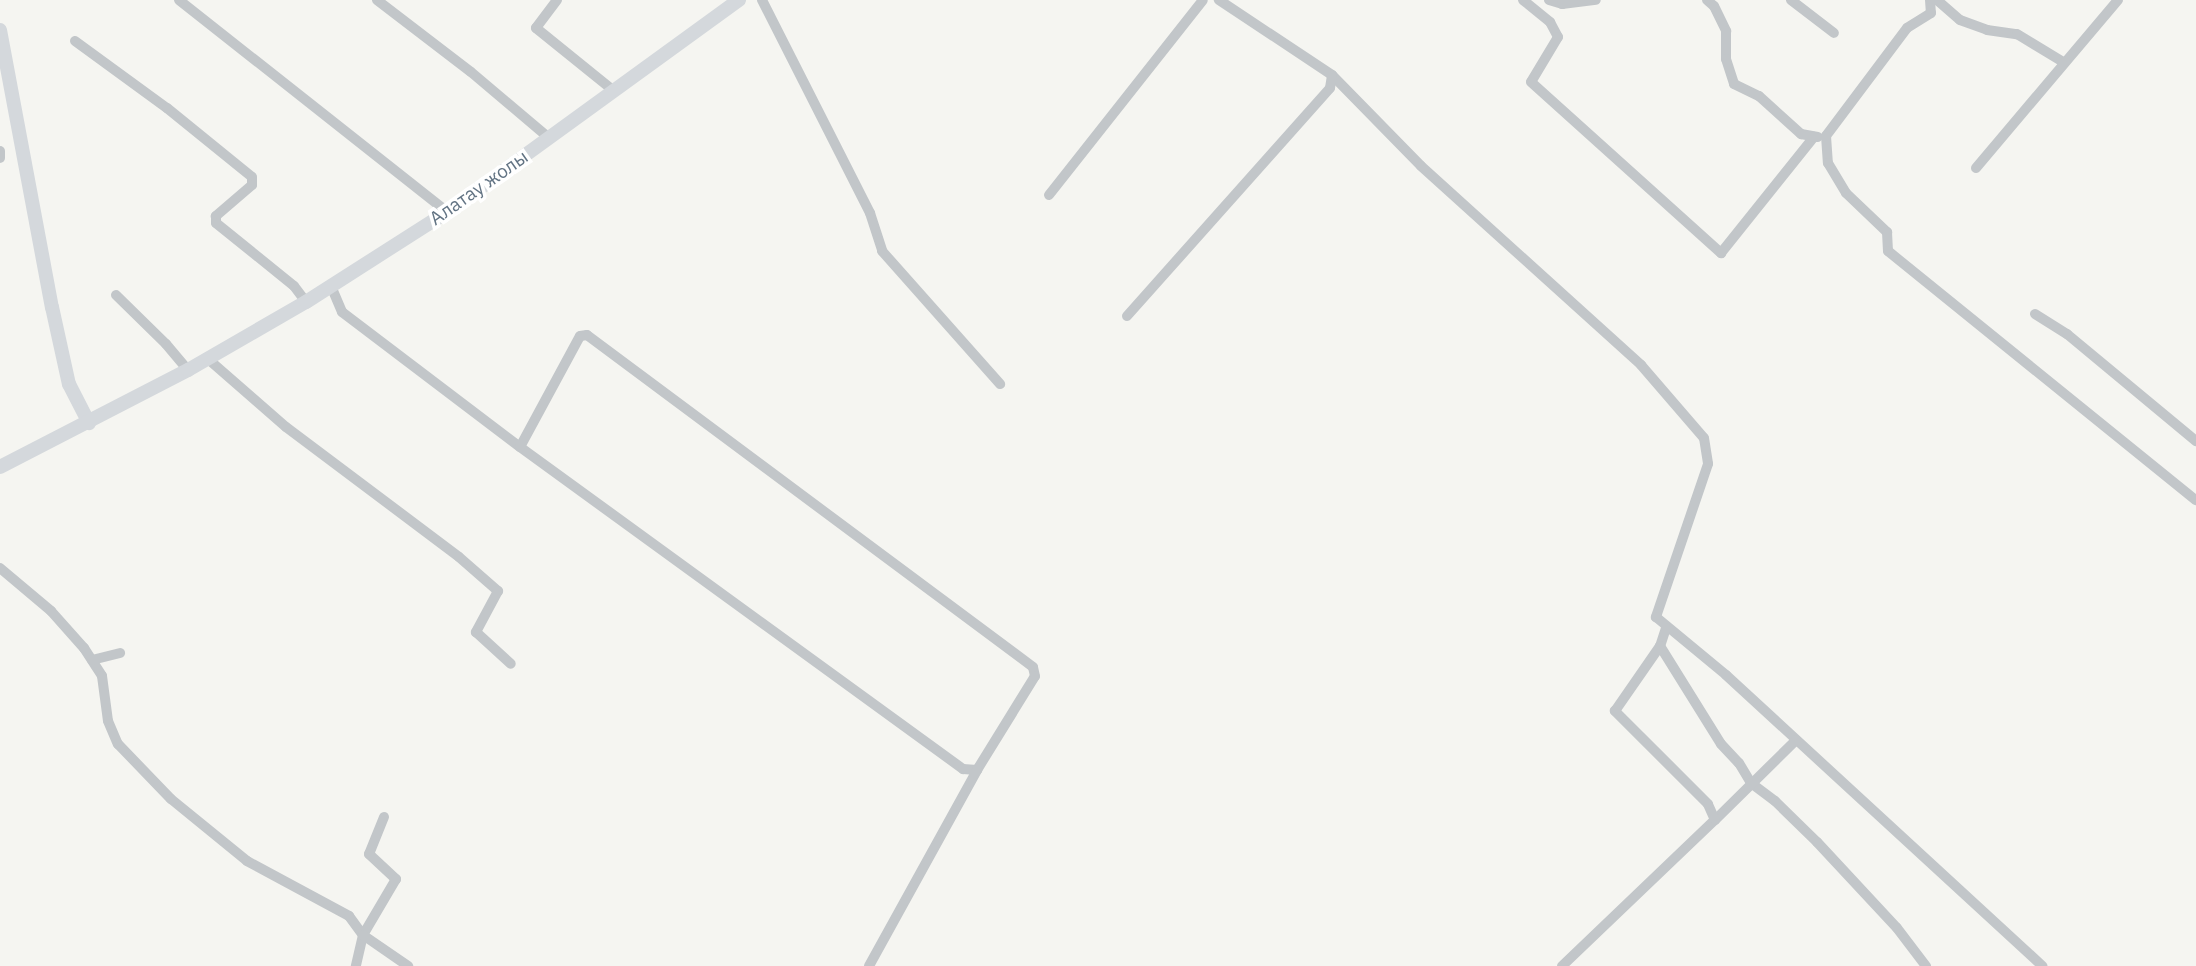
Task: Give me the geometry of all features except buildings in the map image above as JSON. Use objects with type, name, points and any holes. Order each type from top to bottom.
[{"type":"main road","name":"Алатау жолы","points":[[188,370],[306,302],[447,212],[739,0]]},
{"type":"main road","points":[[0,30],[51,307],[69,384],[89,423]]},
{"type":"main road","points":[[0,467],[188,370]]},
{"type":"street","points":[[179,0],[447,212]]},
{"type":"street","points":[[377,0],[471,72],[549,138]]},
{"type":"street","points":[[557,0],[536,28],[614,91]]},
{"type":"street","points":[[762,0],[870,213],[882,251],[1000,384]]},
{"type":"street","points":[[1049,195],[1203,0]]},
{"type":"street","points":[[1219,0],[1332,75],[1421,166],[1641,365],[1703,438],[1708,464],[1656,617],[1666,628],[1677,632],[2043,966]]},
{"type":"street","points":[[1523,0],[1550,22],[1558,37],[1531,82],[1721,254],[1814,137]]},
{"type":"street","points":[[1549,0],[1562,4],[1596,0]]},
{"type":"street","points":[[1707,0],[1714,6],[1726,31],[1726,59],[1734,84],[1759,96],[1801,134],[1826,136]]},
{"type":"street","points":[[1791,0],[1835,33]]},
{"type":"street","points":[[1930,0],[1931,13],[1907,28],[1826,136],[1828,163],[1846,193],[1887,232],[1888,251],[2196,500]]},
{"type":"street","points":[[1937,0],[1960,20],[1987,30],[2017,34],[2063,62]]},
{"type":"street","points":[[1976,169],[2063,62],[2118,0]]},
{"type":"street","points":[[75,41],[167,108],[252,177],[252,185],[216,216],[216,223],[294,286],[306,302]]},
{"type":"street","points":[[1127,316],[1329,88],[1332,75]]},
{"type":"street","points":[[0,150],[0,158]]},
{"type":"street","points":[[331,286],[342,312],[520,447],[963,769],[977,770]]},
{"type":"street","points":[[116,295],[166,344],[188,370]]},
{"type":"street","points":[[2035,314],[2067,334],[2196,441]]},
{"type":"street","points":[[520,447],[580,335],[593,338],[1033,667],[1035,676],[1031,684],[977,770],[869,966]]},
{"type":"street","points":[[208,359],[286,427],[459,556],[498,591],[476,632],[511,664]]},
{"type":"street","points":[[0,568],[51,611],[92,660],[102,676],[108,721],[118,744],[172,799],[247,861],[349,916],[363,934],[408,966]]},
{"type":"street","points":[[1666,628],[1660,646],[1615,711],[1708,804],[1715,820]]},
{"type":"street","points":[[1660,646],[1721,744],[1751,783],[1775,801],[1817,842],[1897,928],[1926,966]]},
{"type":"street","points":[[92,660],[120,653]]},
{"type":"street","points":[[1562,966],[1796,740]]},
{"type":"street","points":[[356,966],[363,934],[396,879],[369,854],[384,817]]}]
